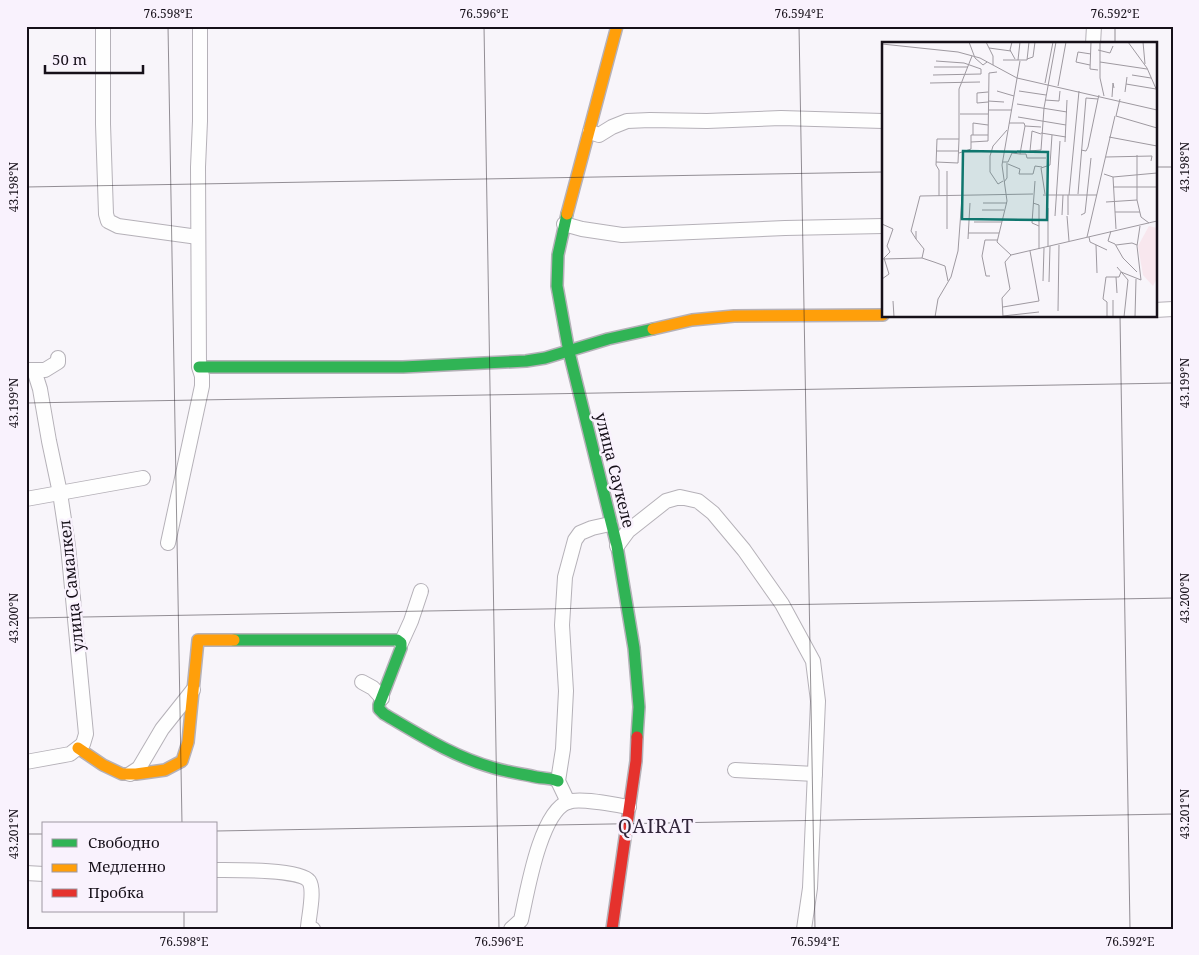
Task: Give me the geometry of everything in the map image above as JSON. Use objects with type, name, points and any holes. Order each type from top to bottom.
[{"type":"street","points":[[103,26],[102,124],[106,214],[108,221],[118,226],[198,237]]},
{"type":"street","points":[[168,544],[202,386],[202,376],[199,367],[198,237],[200,26]]},
{"type":"street","name":"улица Саукеле","points":[[612,929],[636,761],[639,707],[634,648],[616,546],[570,352],[557,286],[558,255],[564,224],[618,26]]},
{"type":"street","points":[[1093,42],[1094,26]]},
{"type":"street","points":[[590,132],[599,135],[612,127],[627,122],[650,120],[707,121],[781,118],[882,121]]},
{"type":"street","points":[[564,224],[582,229],[622,235],[882,226]]},
{"type":"street","points":[[1156,310],[1173,310]]},
{"type":"street","points":[[199,367],[403,367],[526,361],[570,352],[608,339],[692,320],[734,316],[882,315]]},
{"type":"street","points":[[30,370],[45,370],[58,362],[58,358]]},
{"type":"street","name":"улица Самалкел","points":[[30,370],[40,389],[60,492],[68,546],[86,734],[83,744],[78,748]]},
{"type":"street","points":[[26,499],[143,478]]},
{"type":"street","points":[[616,546],[628,531],[666,501],[680,497],[698,502],[713,513],[744,550],[782,604],[813,661],[818,701],[810,888],[804,929]]},
{"type":"street","points":[[568,802],[558,781],[566,691],[562,625],[564,577],[575,540],[580,533],[610,524]]},
{"type":"street","points":[[421,591],[411,621],[400,643],[401,648],[382,698],[380,709],[384,714],[464,758],[494,768],[558,781]]},
{"type":"street","points":[[26,762],[70,754],[78,748],[103,765],[122,774],[165,770],[182,761],[188,742],[198,640],[397,640],[400,643]]},
{"type":"street","points":[[362,682],[373,688],[382,698]]},
{"type":"street","points":[[130,774],[138,768],[162,729],[193,689]]},
{"type":"street","points":[[736,770],[815,774]]},
{"type":"street","points":[[511,929],[521,920],[540,840],[560,807],[575,800],[629,807]]},
{"type":"street","points":[[218,870],[248,869],[288,873],[306,878],[310,882],[311,888],[308,927],[313,929]]},
{"type":"street","points":[[26,873],[42,874]]},
{"type":"traffic: fast","points":[[567,214],[558,255],[557,286],[569,352],[617,546],[634,648],[639,707],[637,737]]},
{"type":"traffic: fast","points":[[199,367],[403,367],[526,361],[545,358],[608,339],[653,329]]},
{"type":"traffic: fast","points":[[234,640],[397,640],[401,643],[401,648],[379,705],[379,709],[384,714],[465,758],[504,771],[558,781]]},
{"type":"traffic: slow","points":[[567,214],[617,26]]},
{"type":"traffic: slow","points":[[653,329],[692,320],[734,316],[882,315]]},
{"type":"traffic: slow","points":[[78,748],[103,765],[122,774],[165,770],[182,761],[188,742],[198,640],[234,640]]},
{"type":"traffic: jam","points":[[612,929],[636,761],[637,737]]},
{"type":"district","name":"QAIRAT","points":[[656,826]]}]
